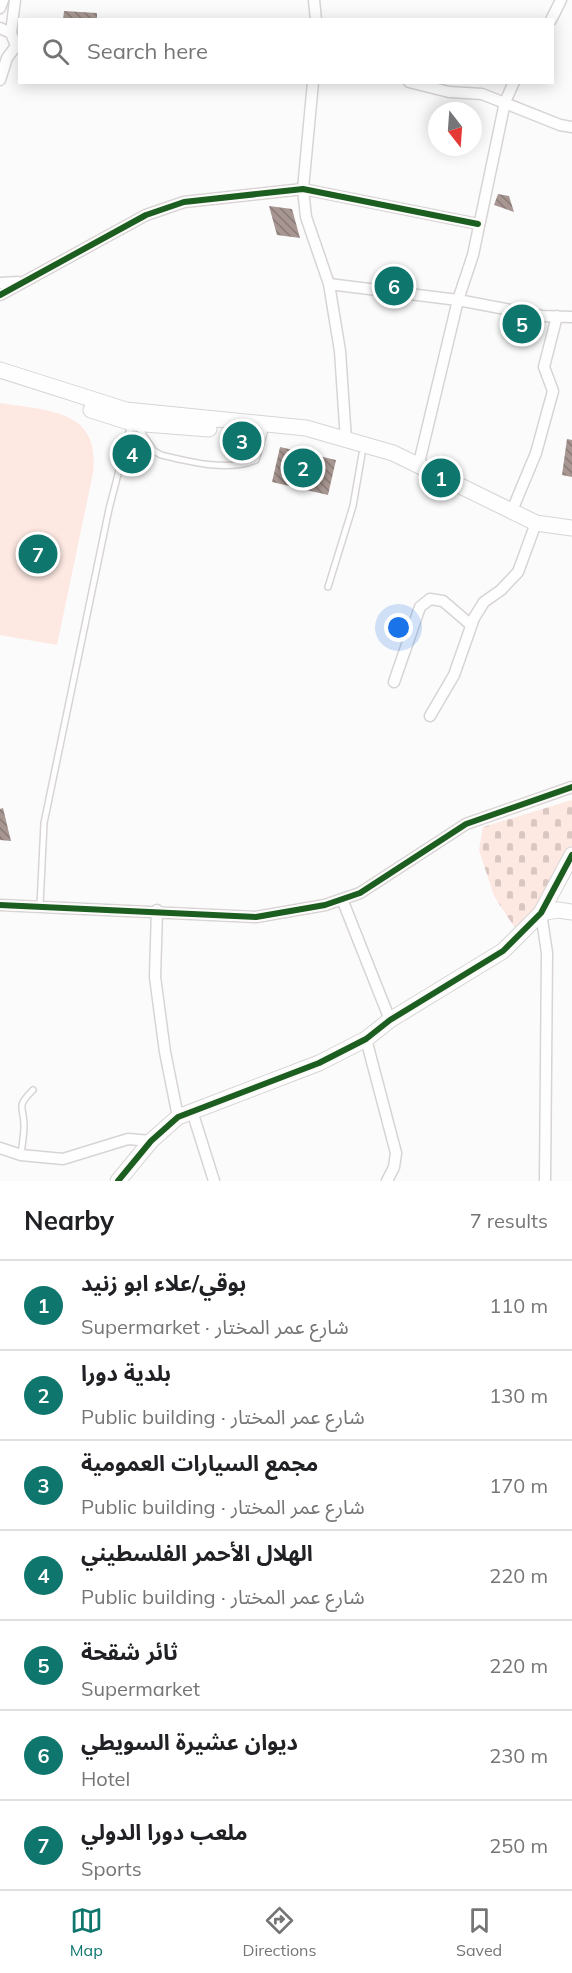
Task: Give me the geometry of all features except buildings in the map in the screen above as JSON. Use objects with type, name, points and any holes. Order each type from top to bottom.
[{"type":"main road","points":[[0,370],[126,410],[306,428],[393,453],[536,523],[572,528]]},
{"type":"main road","points":[[0,382],[25,387],[134,423],[264,433],[322,442],[418,467]]},
{"type":"main road","points":[[117,1181],[151,1141],[185,1114],[320,1063],[366,1038],[390,1020],[502,951],[541,913],[572,855]]},
{"type":"main road","points":[[541,913],[558,910],[572,912]]},
{"type":"street","points":[[0,8],[3,0]]},
{"type":"street","points":[[0,80],[9,56],[16,46],[15,0]]},
{"type":"street","points":[[314,0],[316,18]]},
{"type":"street","points":[[551,18],[561,0]]},
{"type":"street","points":[[0,28],[15,36]]},
{"type":"street","points":[[313,84],[303,189],[306,217],[329,284],[340,351],[345,440]]},
{"type":"street","points":[[417,84],[449,92],[482,94],[560,125],[572,127]]},
{"type":"street","points":[[418,467],[458,300],[473,255],[505,102],[513,84]]},
{"type":"street","points":[[0,295],[146,215],[184,202],[303,189],[478,224]]},
{"type":"street","points":[[0,283],[21,282]]},
{"type":"street","points":[[329,284],[458,300],[542,316],[572,317]]},
{"type":"street","points":[[512,513],[536,453],[553,391],[553,384],[544,369],[557,316]]},
{"type":"street","points":[[430,716],[454,675],[471,625],[484,602],[501,590],[518,572],[536,523]]},
{"type":"street","points":[[394,682],[420,607],[430,599],[443,601],[471,625]]},
{"type":"street","points":[[0,905],[256,916],[325,905],[383,879],[466,824],[572,787]]},
{"type":"street","points":[[342,899],[390,1020]]},
{"type":"street","points":[[157,910],[155,977],[165,1052],[185,1114],[214,1181]]},
{"type":"street","points":[[541,913],[547,953],[545,1181]]},
{"type":"street","points":[[366,1038],[396,1153],[394,1167],[387,1181]]},
{"type":"street","points":[[0,1148],[21,1155],[63,1159],[128,1139],[151,1141]]},
{"type":"lane","points":[[134,423],[154,451],[161,455],[220,465],[245,465],[256,460],[264,433]]},
{"type":"lane","points":[[40,905],[44,823],[106,521],[134,423]]},
{"type":"lane","points":[[328,587],[353,506],[362,454]]},
{"type":"lane","points":[[21,1155],[24,1123],[20,1110],[24,1099],[33,1090]]},
{"type":"green space","points":[[0,403],[36,408],[68,417],[80,425],[89,436],[93,452],[93,473],[57,645],[0,635]]},
{"type":"green space","points":[[572,800],[572,846],[528,921],[515,928],[494,896],[479,850],[483,827]]},
{"type":"cycle path","points":[[0,295],[146,215],[184,202],[303,189],[478,224]]},
{"type":"cycle path","points":[[0,905],[256,917],[325,905],[360,893],[466,824],[572,787]]},
{"type":"cycle path","points":[[118,1181],[151,1141],[178,1117],[319,1063],[366,1039],[390,1020],[503,951],[541,913],[572,855]]},
{"type":"place","name":"ديوان عشيرة السويطي","points":[[394,286]]},
{"type":"place","name":"ثائر شقحة","points":[[522,324]]},
{"type":"place","name":"مجمع السيارات العمومية","points":[[242,441]]},
{"type":"place","name":"الهلال الأحمر الفلسطيني","points":[[132,454]]},
{"type":"place","name":"بلدية دورا","points":[[303,468]]},
{"type":"place","name":"بوقي/علاء ابو زنيد","points":[[441,478]]},
{"type":"place","name":"ملعب دورا الدولي","points":[[38,554]]}]
